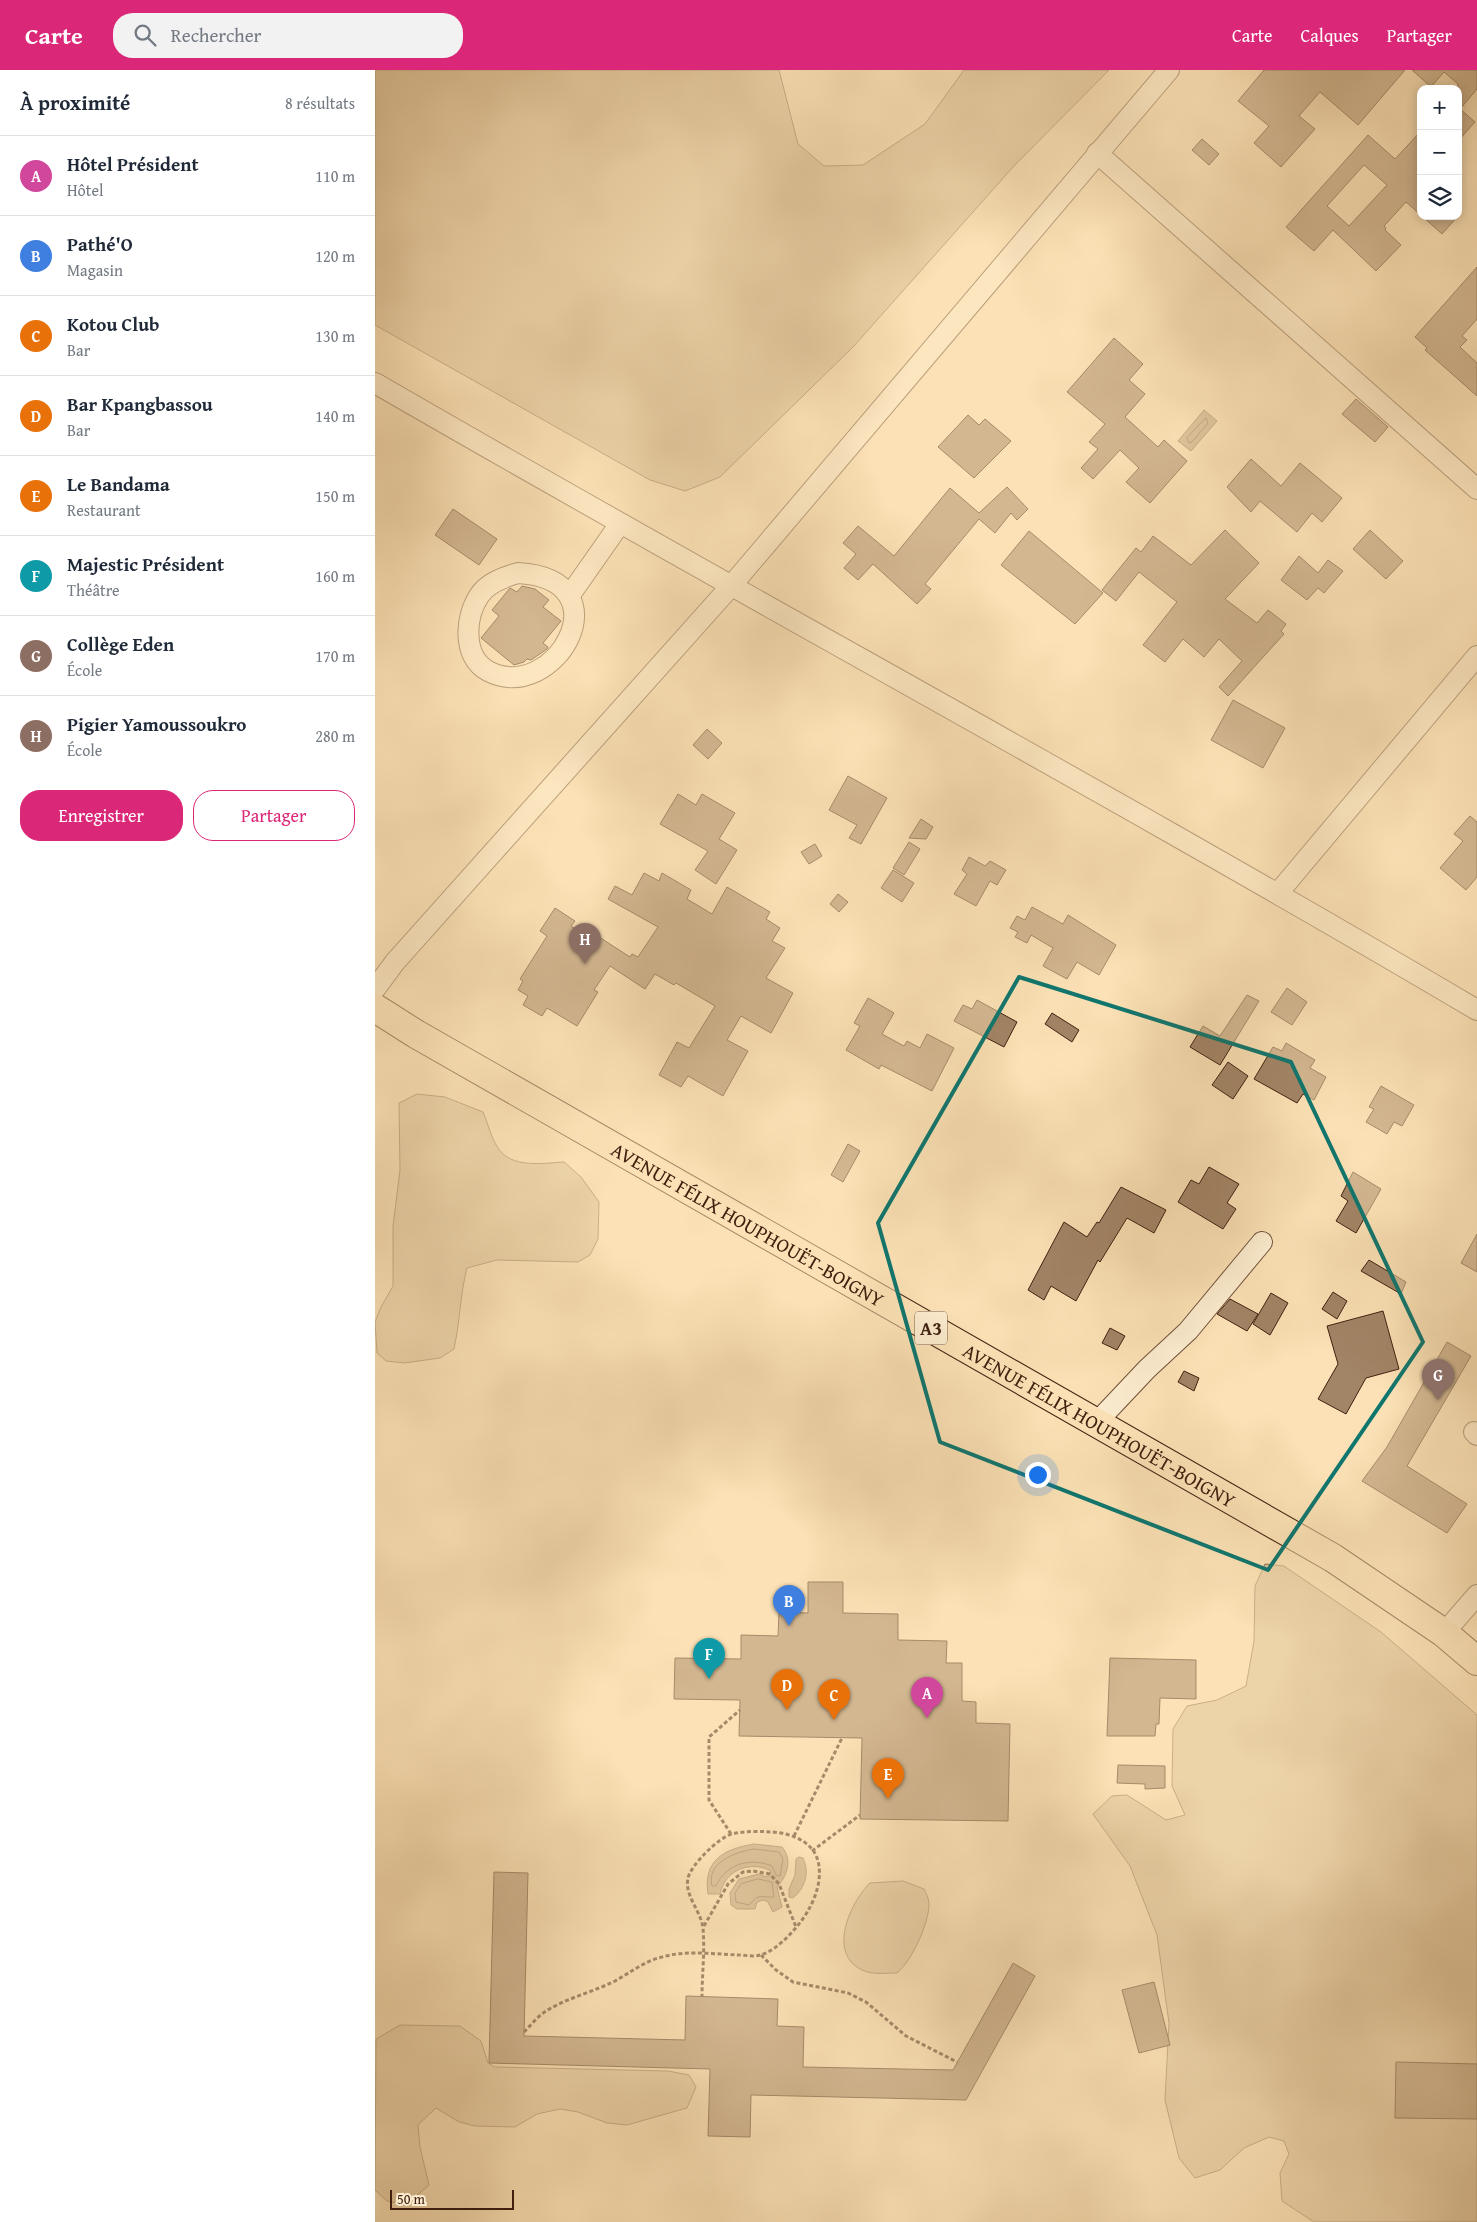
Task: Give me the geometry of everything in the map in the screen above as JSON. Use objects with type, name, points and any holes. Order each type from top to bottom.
[{"type":"highway","name":"AVENUE FÉLIX HOUPHOUËT-BOIGNY","points":[[375,1008],[424,1039],[1333,1558],[1444,1633],[1477,1661]]},
{"type":"street","points":[[375,989],[401,955],[731,586],[1169,70]]},
{"type":"street","points":[[1097,153],[1477,488]]},
{"type":"street","points":[[375,383],[619,524],[1278,893],[1477,1010]]},
{"type":"street","points":[[570,595],[619,524]]},
{"type":"street","points":[[517,573],[532,574],[551,580],[570,595],[575,605],[566,646],[548,665],[526,676],[505,678],[486,670],[473,656],[468,635],[479,595],[499,579],[517,573]]},
{"type":"street","points":[[1278,893],[1477,656]]},
{"type":"street","points":[[1097,1422],[1147,1369],[1188,1331],[1262,1242]]},
{"type":"street","points":[[1444,1633],[1477,1595]]},
{"type":"path","points":[[731,1834],[709,1800],[709,1737],[739,1710]]},
{"type":"path","points":[[793,1836],[841,1738]]},
{"type":"path","points":[[812,1851],[860,1815]]},
{"type":"path","points":[[524,2032],[544,2012],[614,1981],[638,1966],[661,1957],[681,1954],[703,1954],[761,1955],[782,1942],[796,1927],[814,1901],[820,1875],[817,1857],[806,1843],[793,1836],[765,1832],[731,1834],[712,1847],[698,1861],[688,1879],[690,1895],[703,1926],[703,1954],[702,1997]]},
{"type":"path","points":[[703,1926],[734,1878],[753,1871],[769,1874],[779,1884],[796,1927]]},
{"type":"path","points":[[761,1955],[776,1970],[793,1982],[848,1993],[865,2002],[906,2036],[957,2062]]},
{"type":"highlighted area","points":[[1019,977],[1291,1062],[1423,1342],[1268,1570],[940,1442],[878,1223]]},
{"type":"shaded area","points":[[375,70],[779,70],[798,144],[824,166],[863,165],[925,124],[964,70],[1109,70],[1013,167],[853,347],[720,477],[685,491],[650,480],[375,325]]},
{"type":"shaded area","points":[[417,1094],[445,1097],[483,1112],[498,1148],[511,1159],[538,1164],[564,1162],[581,1177],[599,1202],[598,1239],[590,1255],[578,1262],[497,1260],[467,1268],[454,1349],[440,1358],[404,1363],[386,1361],[377,1353],[375,1322],[393,1286],[393,1226],[400,1170],[399,1103]]},
{"type":"shaded area","points":[[1265,1564],[1284,1566],[1381,1632],[1477,1715],[1477,2222],[1314,2222],[1282,2201],[1280,2173],[1289,2154],[1284,2141],[1269,2137],[1244,2148],[1220,2170],[1195,2178],[1179,2158],[1165,2100],[1169,2023],[1157,1935],[1130,1866],[1093,1814],[1112,1796],[1127,1795],[1166,1820],[1185,1815],[1172,1786],[1173,1729],[1187,1706],[1217,1700],[1246,1686],[1254,1641],[1255,1586]]},
{"type":"shaded area","points":[[903,1881],[924,1889],[929,1900],[926,1921],[919,1941],[908,1960],[897,1973],[866,1972],[851,1962],[846,1952],[844,1940],[849,1915],[862,1892],[870,1883]]},
{"type":"shaded area","points":[[400,2025],[460,2026],[481,2041],[488,2063],[495,2067],[668,2071],[689,2075],[696,2087],[687,2108],[627,2125],[607,2123],[578,2112],[560,2109],[537,2114],[515,2127],[475,2126],[459,2122],[436,2108],[418,2125],[420,2147],[429,2185],[406,2205],[387,2201],[375,2190],[376,2039]]},
{"type":"water","points":[[1204,410],[1217,421],[1191,451],[1178,441]]},
{"type":"water","points":[[754,1844],[782,1847],[787,1857],[786,1873],[777,1887],[782,1907],[773,1912],[768,1902],[764,1900],[757,1902],[755,1909],[737,1909],[731,1905],[730,1893],[739,1879],[759,1874],[767,1877],[771,1871],[763,1868],[747,1867],[739,1869],[727,1879],[720,1894],[708,1894],[707,1882],[709,1873],[712,1865],[718,1858],[733,1849]]},
{"type":"water","points":[[799,1857],[803,1858],[806,1875],[801,1890],[793,1898],[789,1897],[789,1889],[795,1875],[796,1859]]},
{"type":"building","points":[[1264,70],[1405,70],[1358,125],[1320,92],[1299,116],[1315,129],[1281,167],[1254,143],[1269,126],[1238,101]]},
{"type":"building","points":[[1412,70],[1477,70],[1477,89],[1462,107],[1462,85],[1458,85],[1444,72],[1433,85],[1429,85]]},
{"type":"building","points":[[1462,111],[1475,122],[1462,137]]},
{"type":"building","points":[[1368,135],[1395,159],[1417,135],[1417,212],[1406,202],[1384,226],[1385,230],[1401,245],[1376,271],[1333,230],[1314,251],[1286,227]],"holes":[[[1364,165],[1387,185],[1349,226],[1327,206]]]},
{"type":"building","points":[[1202,139],[1219,154],[1209,165],[1192,150]]},
{"type":"building","points":[[1426,220],[1454,220],[1442,234]]},
{"type":"building","points":[[1477,267],[1477,319],[1462,336],[1467,340],[1460,347],[1477,363],[1477,396],[1425,350],[1427,348],[1415,337]]},
{"type":"building","points":[[1114,338],[1143,364],[1129,380],[1145,394],[1125,417],[1158,447],[1164,440],[1187,461],[1150,503],[1126,482],[1139,468],[1120,450],[1093,479],[1081,468],[1098,449],[1089,442],[1105,424],[1067,392]]},
{"type":"building","points":[[1356,399],[1388,427],[1375,442],[1342,414]]},
{"type":"building","points":[[968,415],[979,425],[985,419],[1011,441],[974,478],[938,447]]},
{"type":"building","points":[[1251,459],[1281,486],[1300,463],[1342,498],[1322,522],[1312,513],[1297,532],[1260,501],[1251,512],[1227,487]]},
{"type":"building","points":[[1007,487],[1028,509],[1017,520],[1011,513],[995,533],[979,519],[925,584],[931,589],[917,604],[873,564],[858,580],[844,568],[856,554],[843,543],[858,526],[894,556],[950,488],[979,513]]},
{"type":"building","points":[[453,509],[497,539],[479,565],[435,535]]},
{"type":"building","points":[[1225,530],[1259,563],[1225,599],[1257,623],[1268,610],[1286,624],[1281,631],[1284,634],[1228,696],[1219,687],[1242,661],[1219,639],[1204,657],[1183,639],[1165,662],[1143,645],[1177,602],[1139,572],[1116,601],[1102,590],[1136,548],[1141,552],[1153,536],[1191,565]]},
{"type":"building","points":[[1370,530],[1403,561],[1386,579],[1353,549]]},
{"type":"building","points":[[1029,531],[1103,593],[1075,624],[1001,565]]},
{"type":"building","points":[[1299,556],[1318,573],[1328,560],[1343,571],[1324,593],[1318,588],[1307,600],[1281,580]]},
{"type":"building","points":[[522,586],[535,589],[549,600],[543,607],[561,621],[543,643],[548,647],[547,649],[531,660],[527,659],[514,665],[481,638],[499,616],[492,610],[510,588],[517,592]]},
{"type":"building","points":[[1233,700],[1285,728],[1263,768],[1211,740]]},
{"type":"building","points":[[707,729],[722,743],[708,759],[693,745]]},
{"type":"building","points":[[848,776],[887,798],[861,844],[849,838],[857,825],[829,810]]},
{"type":"building","points":[[678,794],[696,805],[702,794],[735,813],[719,839],[737,850],[716,884],[695,870],[708,851],[660,824]]},
{"type":"building","points":[[1470,816],[1477,822],[1477,877],[1466,890],[1440,868],[1463,841],[1454,834]]},
{"type":"building","points":[[921,819],[933,827],[926,839],[909,838]]},
{"type":"building","points":[[909,842],[920,849],[904,875],[893,868]]},
{"type":"building","points":[[815,844],[822,856],[809,864],[801,852]]},
{"type":"building","points":[[969,857],[985,866],[990,861],[1006,870],[997,885],[990,881],[976,906],[954,894],[967,874],[962,870]]},
{"type":"building","points":[[893,870],[914,883],[902,902],[881,888]]},
{"type":"building","points":[[644,873],[659,881],[662,873],[691,890],[687,899],[712,914],[727,887],[770,912],[766,919],[780,928],[772,941],[785,948],[766,978],[793,993],[771,1033],[741,1016],[727,1040],[748,1051],[723,1096],[688,1076],[681,1087],[659,1075],[677,1042],[689,1048],[715,1006],[676,983],[674,985],[655,974],[645,989],[610,966],[594,990],[598,992],[577,1026],[547,1008],[542,1016],[523,1005],[528,996],[518,990],[523,981],[520,979],[547,936],[540,931],[555,908],[575,921],[571,926],[592,940],[596,935],[630,957],[632,954],[638,957],[658,927],[608,899],[615,886],[632,895]]},
{"type":"building","points":[[838,894],[848,902],[839,912],[830,904]]},
{"type":"building","points":[[1032,907],[1063,924],[1068,915],[1116,945],[1099,975],[1077,962],[1067,979],[1043,966],[1053,948],[1031,935],[1027,943],[1015,937],[1018,932],[1010,928],[1017,916],[1025,920]]},
{"type":"building","points":[[1287,988],[1307,1002],[1292,1025],[1271,1012]]},
{"type":"building","points":[[1247,995],[1259,1001],[1220,1065],[1190,1047],[1203,1026],[1220,1036]]},
{"type":"building","points":[[868,998],[894,1013],[882,1034],[904,1046],[907,1041],[920,1048],[927,1034],[954,1048],[932,1091],[881,1065],[879,1069],[846,1050],[860,1026],[854,1023]]},
{"type":"building","points":[[977,1000],[1017,1022],[1004,1047],[954,1021],[963,1005],[972,1009]]},
{"type":"building","points":[[1052,1013],[1079,1030],[1072,1042],[1045,1024]]},
{"type":"building","points":[[1286,1043],[1315,1060],[1310,1068],[1326,1077],[1314,1100],[1303,1094],[1297,1103],[1254,1079],[1273,1047],[1282,1051]]},
{"type":"building","points":[[1228,1062],[1248,1076],[1233,1099],[1212,1085]]},
{"type":"building","points":[[1381,1086],[1414,1105],[1402,1126],[1394,1122],[1387,1134],[1366,1122],[1374,1109],[1369,1107]]},
{"type":"building","points":[[848,1144],[860,1151],[843,1182],[831,1175]]},
{"type":"building","points":[[1209,1167],[1239,1184],[1227,1203],[1236,1209],[1223,1229],[1178,1202],[1191,1180],[1199,1184]]},
{"type":"building","points":[[1353,1172],[1381,1189],[1356,1233],[1336,1221],[1348,1201],[1341,1196]]},
{"type":"building","points":[[1121,1187],[1166,1210],[1154,1233],[1127,1218],[1100,1262],[1098,1260],[1076,1301],[1051,1286],[1044,1300],[1028,1290],[1064,1222],[1087,1237],[1097,1222],[1099,1223]]},
{"type":"building","points":[[1477,1234],[1477,1272],[1461,1263]]},
{"type":"building","points":[[1369,1260],[1406,1282],[1401,1294],[1361,1271]]},
{"type":"building","points":[[1333,1292],[1347,1301],[1337,1319],[1322,1309]]},
{"type":"building","points":[[1271,1293],[1288,1303],[1270,1335],[1253,1324]]},
{"type":"building","points":[[1230,1299],[1258,1314],[1247,1331],[1217,1314]]},
{"type":"building","points":[[1383,1311],[1399,1369],[1366,1378],[1346,1414],[1318,1399],[1338,1364],[1327,1326]]},
{"type":"building","points":[[1110,1328],[1125,1336],[1117,1350],[1102,1343]]},
{"type":"building","points":[[1447,1342],[1471,1356],[1407,1466],[1467,1504],[1447,1533],[1362,1481],[1387,1447]]},
{"type":"building","points":[[1184,1371],[1199,1378],[1194,1391],[1178,1382]]},
{"type":"building","points":[[808,1582],[843,1582],[843,1613],[898,1614],[898,1640],[947,1641],[946,1663],[962,1663],[962,1701],[976,1702],[976,1723],[1010,1724],[1008,1821],[860,1819],[862,1738],[739,1736],[740,1700],[674,1699],[675,1658],[741,1659],[741,1635],[778,1636],[779,1612],[808,1613]]},
{"type":"building","points":[[1110,1658],[1196,1660],[1196,1699],[1160,1698],[1159,1724],[1156,1724],[1155,1736],[1107,1736]]},
{"type":"building","points":[[1118,1765],[1165,1766],[1165,1788],[1145,1789],[1145,1784],[1117,1783]]},
{"type":"building","points":[[494,1872],[528,1873],[524,2036],[685,2040],[686,1996],[778,1999],[777,2026],[804,2027],[803,2067],[953,2070],[1013,1963],[1035,1976],[966,2100],[751,2095],[750,2137],[708,2136],[710,2069],[489,2063]]},
{"type":"building","points":[[1154,1982],[1170,2045],[1139,2053],[1122,1990]]},
{"type":"building","points":[[1396,2062],[1477,2064],[1477,2119],[1395,2118]]},
{"type":"place","name":"Pigier Yamoussoukro","points":[[585,964]]},
{"type":"place","name":"Collège Eden","points":[[1438,1400]]},
{"type":"place","name":"Pathé'O","points":[[789,1626]]},
{"type":"place","name":"Majestic Président","points":[[709,1679]]},
{"type":"place","name":"Bar Kpangbassou","points":[[787,1710]]},
{"type":"place","name":"Hôtel Président","points":[[927,1718]]},
{"type":"place","name":"Kotou Club","points":[[834,1720]]},
{"type":"place","name":"Le Bandama","points":[[888,1799]]}]
